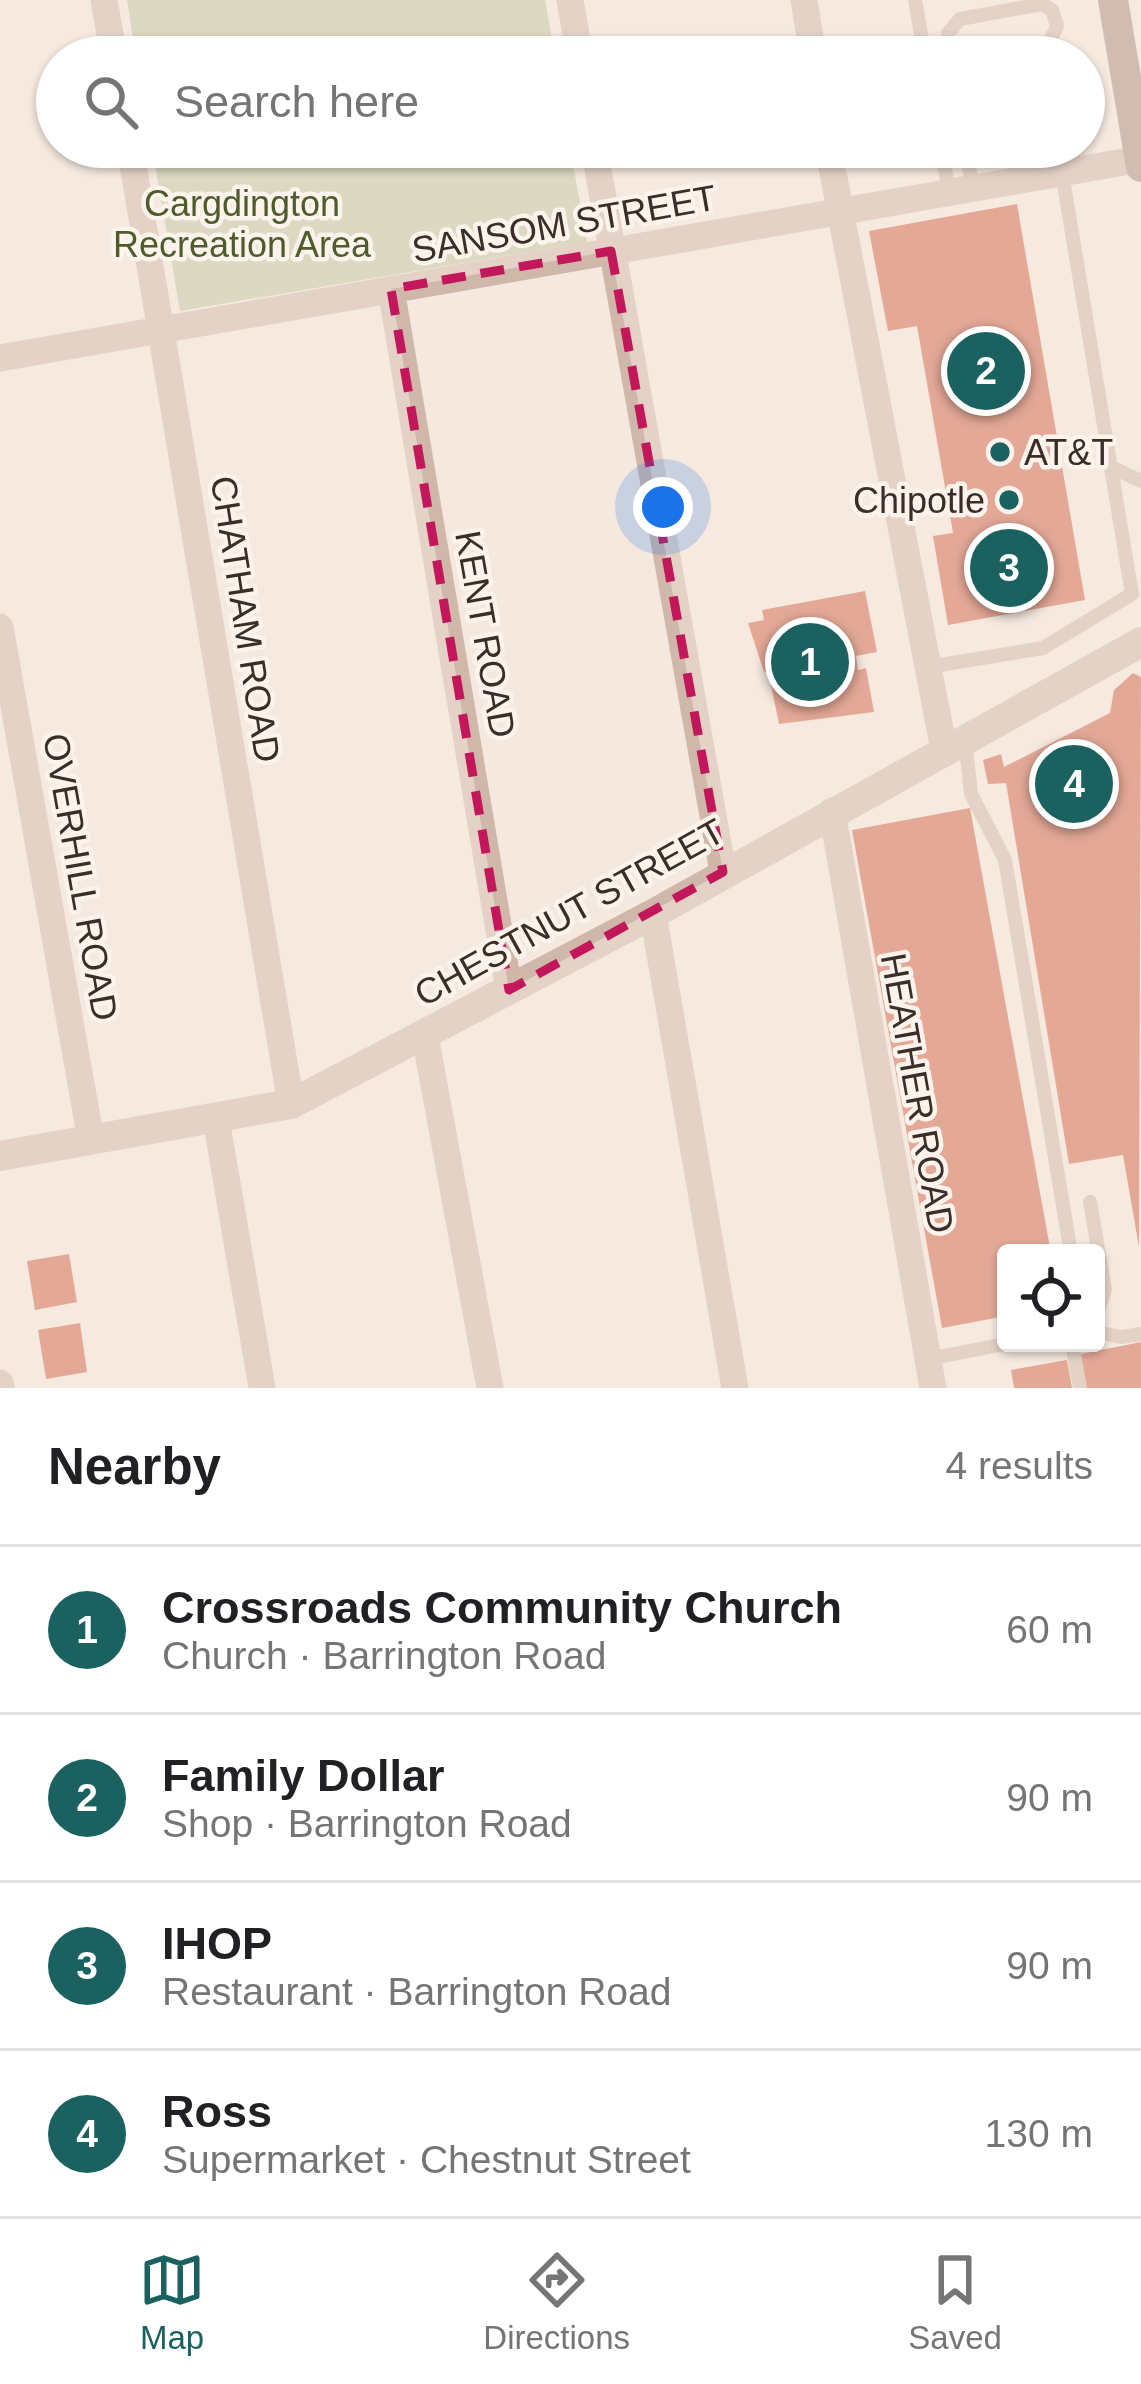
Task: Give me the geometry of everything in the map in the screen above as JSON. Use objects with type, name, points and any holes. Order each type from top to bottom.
[{"type":"main road","points":[[1113,0],[1139,148]]},
{"type":"street","points":[[104,0],[110,36]]},
{"type":"street","points":[[570,0],[576,36]]},
{"type":"street","points":[[804,0],[810,36]]},
{"type":"street","name":"SANSOM STREET","points":[[1105,158],[1139,148]]},
{"type":"street","name":"CHATHAM ROAD","points":[[134,168],[290,1104]]},
{"type":"street","points":[[597,168],[723,872]]},
{"type":"street","points":[[831,168],[928,667],[954,744]]},
{"type":"street","name":"SANSOM STREET","points":[[0,358],[1074,168]]},
{"type":"street","name":"KENT ROAD","points":[[392,290],[509,990]]},
{"type":"street","name":"OVERHILL ROAD","points":[[0,626],[91,1140]]},
{"type":"street","name":"CHESTNUT STREET","points":[[0,1156],[290,1104],[653,914],[1141,642]]},
{"type":"street","name":"HEATHER ROAD","points":[[832,812],[933,1388]]},
{"type":"street","points":[[653,914],[735,1388]]},
{"type":"street","points":[[425,1036],[490,1388]]},
{"type":"street","points":[[216,1119],[262,1388]]},
{"type":"lane","points":[[915,0],[921,36]]},
{"type":"lane","points":[[948,36],[960,19],[1042,4],[1052,10],[1057,26],[1052,36]]},
{"type":"lane","points":[[950,168],[961,190]]},
{"type":"lane","points":[[961,190],[963,168]]},
{"type":"lane","points":[[928,667],[1043,648],[1132,594],[1061,172]]},
{"type":"lane","points":[[1111,467],[1141,481]]},
{"type":"lane","points":[[954,744],[971,794],[1005,860],[1069,1244]]},
{"type":"lane","points":[[1090,1202],[1097,1244]]},
{"type":"lane","points":[[1105,1334],[1141,1334]]},
{"type":"lane","points":[[928,1358],[997,1345]]},
{"type":"lane","points":[[1074,1352],[1080,1388]]},
{"type":"highlighted area","points":[[611,251],[723,872],[509,990],[391,289]]},
{"type":"green space","points":[[127,0],[545,0],[551,36],[133,36]]},
{"type":"green space","name":"Cargdington Recreation Area","points":[[156,168],[574,168],[587,242],[180,311]]},
{"type":"building","points":[[1017,204],[1085,600],[948,625],[933,536],[953,533],[917,326],[888,331],[869,231]]},
{"type":"building","points":[[865,591],[877,652],[856,656],[858,670],[866,668],[874,712],[779,724],[771,685],[780,683],[778,669],[764,672],[748,623],[764,620],[762,610]]},
{"type":"building","points":[[1133,673],[1141,677],[1139,1247],[1123,1155],[1069,1164],[1006,783],[988,784],[983,760],[1001,754],[1004,767],[1110,713],[1114,690]]},
{"type":"building","points":[[970,808],[1049,1244],[997,1244],[997,1318],[942,1328],[852,830]]},
{"type":"building","points":[[69,1254],[77,1302],[35,1310],[27,1261]]},
{"type":"building","points":[[80,1323],[87,1372],[46,1379],[38,1330]]},
{"type":"building","points":[[1141,1342],[1141,1388],[1083,1388],[1076,1355]]},
{"type":"building","points":[[1067,1360],[1072,1388],[1014,1388],[1011,1370]]},
{"type":"place","name":"Family Dollar","points":[[986,371]]},
{"type":"place","name":"AT&T","points":[[1000,452]]},
{"type":"place","name":"Chipotle","points":[[1009,500]]},
{"type":"place","name":"IHOP","points":[[1009,568]]},
{"type":"place","name":"Crossroads Community Church","points":[[810,662]]},
{"type":"place","name":"Ross","points":[[1074,784]]}]
